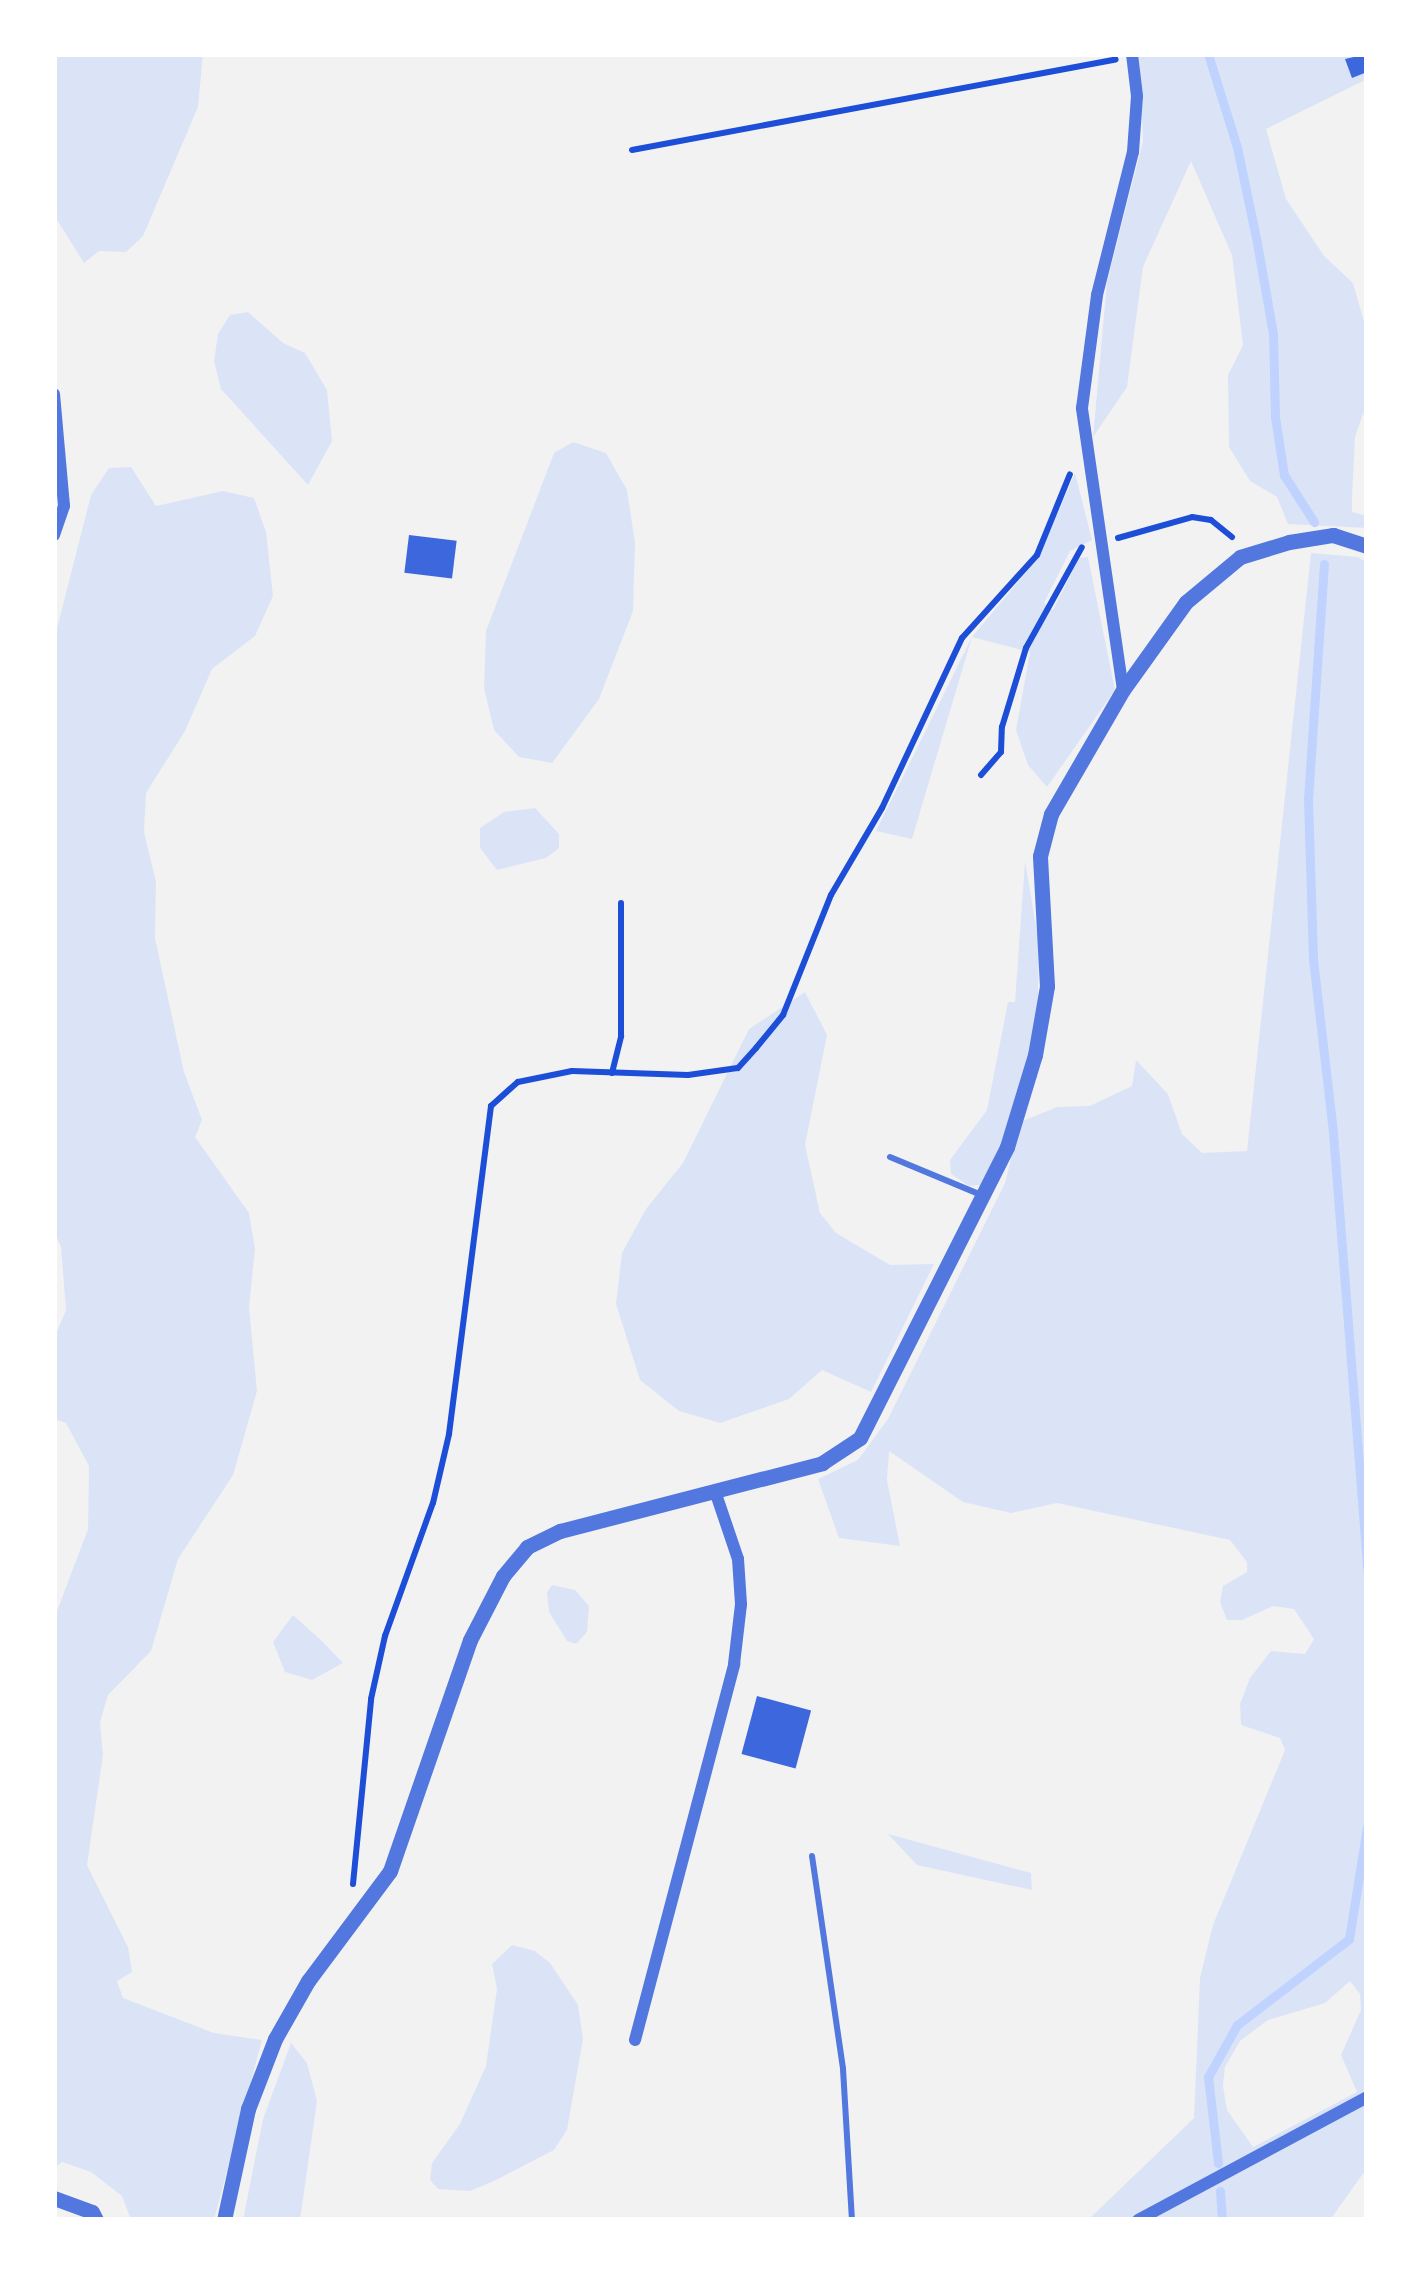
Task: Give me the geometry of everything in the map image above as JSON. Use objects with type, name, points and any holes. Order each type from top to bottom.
[{"type":"street","points":[[1123,690],[1082,408],[1097,296],[1132,152],[1137,96],[1132,55]]},
{"type":"street","points":[[54,394],[64,506],[54,536]]},
{"type":"street","points":[[224,2220],[248,2109],[275,2038],[308,1981],[390,1871],[470,1640],[503,1576],[527,1546],[560,1531],[822,1463],[860,1438],[1007,1147],[1047,986],[1040,856],[1051,814],[1123,690],[1186,602],[1240,557],[1333,536],[1367,546]]},
{"type":"street","points":[[635,2040],[734,1664],[741,1604],[738,1559],[715,1491]]},
{"type":"street","points":[[1138,2220],[1367,2097]]},
{"type":"street","points":[[54,2198],[92,2212],[96,2220]]},
{"type":"lane","points":[[890,1157],[982,1196]]},
{"type":"lane","points":[[812,1856],[843,2069],[852,2220]]},
{"type":"path","points":[[632,150],[1132,55]]},
{"type":"path","points":[[363,1907],[353,1895],[353,1850],[371,1699],[385,1636],[442,1470],[491,1106],[518,1082],[572,1071],[688,1075],[738,1068],[783,1015],[831,896],[883,808],[962,638],[1037,555],[1069,476],[1087,452]]},
{"type":"path","points":[[981,775],[1000,752],[1001,727],[1026,648],[1082,547],[1192,518],[1226,528],[1240,557]]},
{"type":"path","points":[[612,1073],[621,1036],[621,903]]},
{"type":"shaded area","points":[[54,54],[203,54],[198,107],[143,236],[126,252],[99,251],[84,263],[54,215]]},
{"type":"shaded area","points":[[1139,54],[1367,54],[1367,79],[1266,129],[1286,199],[1324,256],[1353,283],[1367,332],[1367,403],[1355,437],[1352,512],[1367,516],[1367,528],[1288,524],[1277,497],[1250,481],[1229,447],[1228,375],[1243,345],[1232,255],[1191,161],[1143,267],[1127,387],[1093,437],[1107,282],[1143,141]]},
{"type":"shaded area","points":[[248,312],[283,343],[305,353],[327,390],[332,441],[308,485],[221,389],[214,361],[218,334],[230,315]]},
{"type":"shaded area","points":[[573,442],[606,453],[627,490],[635,543],[633,611],[599,699],[552,763],[519,757],[494,730],[484,688],[486,631],[554,453]]},
{"type":"shaded area","points":[[131,467],[156,506],[223,491],[254,498],[266,532],[273,596],[255,636],[212,669],[185,731],[146,793],[144,832],[156,882],[155,938],[184,1072],[202,1120],[195,1137],[249,1213],[255,1249],[249,1307],[257,1391],[233,1475],[178,1559],[151,1651],[108,1695],[100,1722],[103,1755],[87,1865],[128,1947],[132,1972],[117,1981],[123,1998],[214,2033],[262,2040],[214,2220],[131,2220],[122,2196],[91,2172],[62,2162],[54,2168],[54,1619],[88,1529],[89,1466],[66,1423],[54,1419],[54,1339],[66,1310],[61,1247],[54,1231],[54,640],[91,495],[109,468]]},
{"type":"shaded area","points":[[1075,473],[1092,540],[1070,551],[1044,603],[1053,610],[1079,558],[1088,557],[1115,690],[1047,787],[1028,765],[1016,730],[1030,652],[972,637],[1038,558]]},
{"type":"shaded area","points":[[1311,553],[1358,557],[1367,563],[1367,2168],[1330,2220],[1088,2220],[1194,2118],[1200,1978],[1213,1925],[1285,1750],[1280,1738],[1241,1725],[1240,1704],[1250,1678],[1271,1651],[1305,1654],[1314,1639],[1294,1609],[1273,1606],[1242,1620],[1227,1620],[1220,1602],[1223,1586],[1247,1572],[1247,1562],[1230,1540],[1057,1503],[1011,1513],[963,1502],[889,1451],[887,1480],[900,1546],[839,1538],[818,1479],[858,1460],[888,1419],[1005,1183],[1020,1122],[1057,1107],[1090,1106],[1132,1086],[1136,1060],[1168,1094],[1182,1134],[1202,1153],[1247,1151]],"holes":[[[1350,1981],[1360,1994],[1361,2010],[1341,2055],[1357,2092],[1253,2147],[1227,2110],[1223,2086],[1225,2067],[1240,2041],[1268,2020],[1325,2003]]]},
{"type":"shaded area","points":[[972,637],[912,839],[876,831]]},
{"type":"shaded area","points":[[535,808],[559,834],[559,848],[546,858],[497,870],[480,848],[480,828],[504,812]]},
{"type":"shaded area","points":[[1025,861],[1039,944],[1037,1050],[1004,1142],[980,1185],[969,1186],[951,1174],[950,1160],[987,1110],[1008,1002],[1015,1002]]},
{"type":"shaded area","points":[[805,992],[827,1035],[805,1145],[820,1213],[836,1233],[890,1265],[934,1264],[871,1392],[822,1370],[789,1399],[720,1423],[679,1411],[640,1380],[616,1304],[622,1253],[646,1209],[683,1163],[749,1029]]},
{"type":"shaded area","points":[[552,1585],[575,1590],[589,1606],[587,1632],[576,1644],[567,1641],[549,1612],[547,1592]]},
{"type":"shaded area","points":[[293,1615],[343,1663],[312,1680],[285,1672],[273,1642]]},
{"type":"shaded area","points":[[888,1834],[1031,1873],[1032,1890],[917,1865]]},
{"type":"shaded area","points":[[512,1945],[535,1951],[550,1963],[578,2005],[583,2039],[567,2130],[554,2150],[494,2181],[470,2191],[438,2189],[430,2180],[432,2163],[460,2124],[486,2066],[497,1989],[492,1964]]},
{"type":"shaded area","points":[[291,2043],[307,2063],[317,2101],[300,2220],[243,2220],[263,2119]]},
{"type":"building","points":[[1367,54],[1367,72],[1352,78],[1345,59]]},
{"type":"building","points":[[409,535],[457,541],[452,579],[404,573]]},
{"type":"building","points":[[757,1696],[811,1710],[796,1768],[741,1754]]},
{"type":"waterway","points":[[1208,54],[1237,147],[1257,243],[1273,334],[1275,417],[1284,475],[1314,522]]},
{"type":"waterway","points":[[1324,564],[1308,799],[1313,959],[1333,1133],[1367,1569]]},
{"type":"waterway","points":[[1218,2163],[1208,2077],[1237,2025],[1349,1939],[1367,1827]]},
{"type":"waterway","points":[[1220,2191],[1222,2220]]}]
